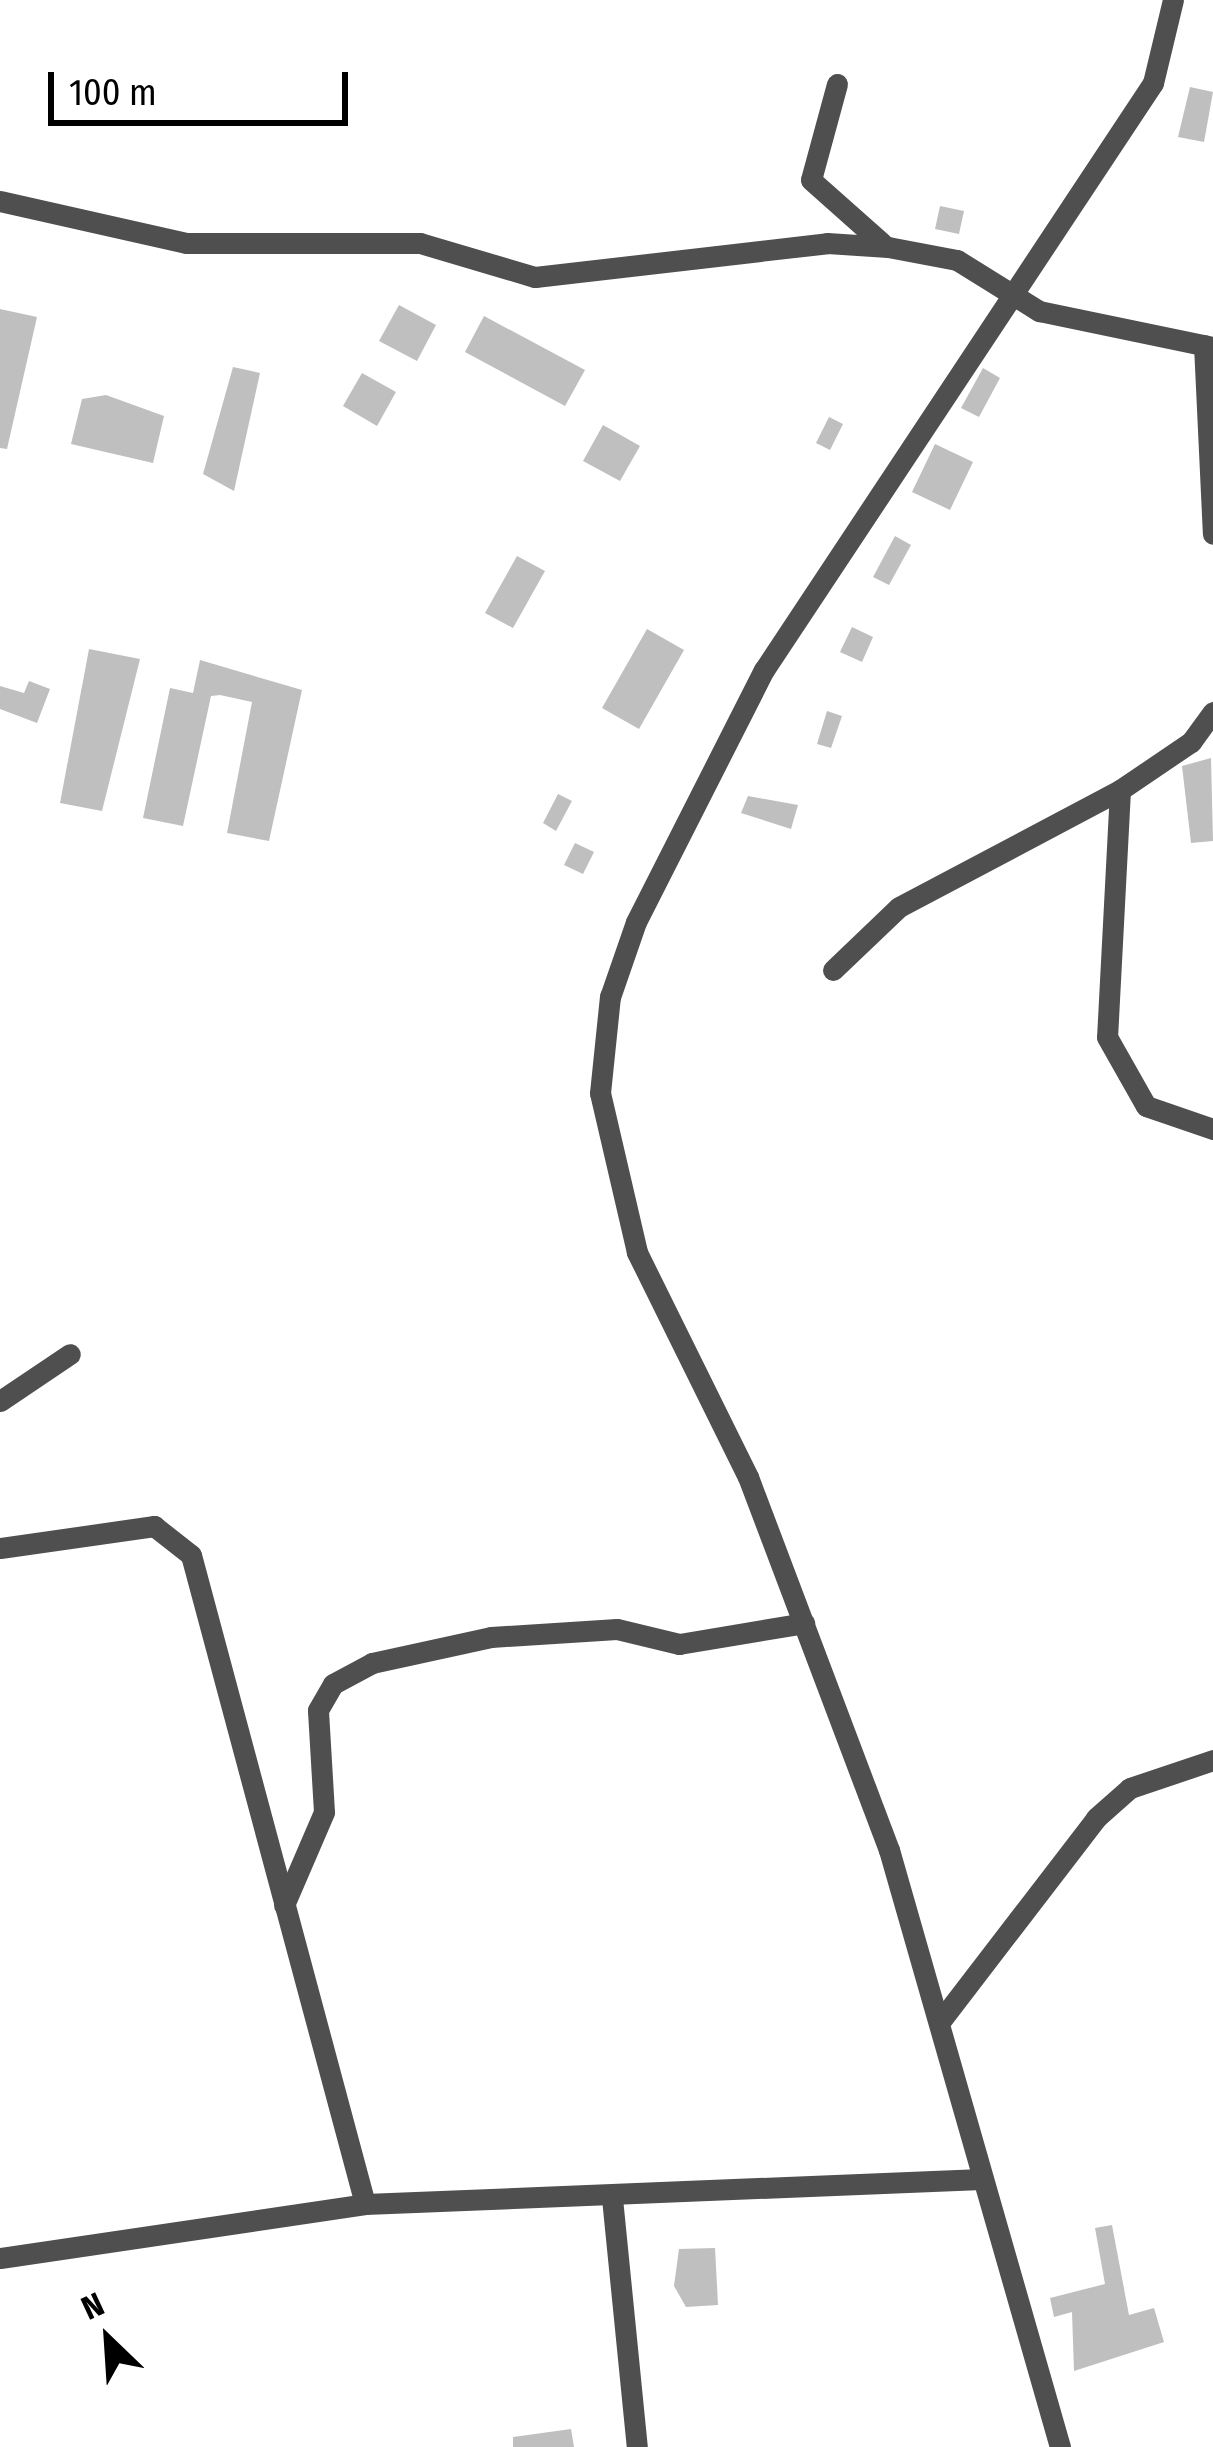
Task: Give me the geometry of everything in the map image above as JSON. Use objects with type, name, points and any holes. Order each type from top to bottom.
[{"type":"street","points":[[1060,2447],[982,2179],[942,2019],[804,1623],[626,1220],[600,1093],[610,997],[764,670],[1003,295],[1153,83],[1173,0]]},
{"type":"street","points":[[837,84],[812,180],[888,247]]},
{"type":"street","points":[[0,201],[186,243],[420,243],[535,277],[827,243],[888,247],[957,260],[1003,295],[1209,346],[1213,534]]},
{"type":"street","points":[[833,970],[899,907],[1120,790],[1192,742],[1213,712]]},
{"type":"street","points":[[1120,790],[1107,1037],[1146,1106],[1213,1129]]},
{"type":"street","points":[[0,1401],[70,1354]]},
{"type":"street","points":[[0,1548],[154,1526],[191,1555],[365,2204]]},
{"type":"street","points":[[284,1905],[324,1812],[318,1710],[333,1684],[371,1663],[467,1639],[617,1629],[679,1644],[804,1623]]},
{"type":"street","points":[[942,2019],[1096,1818],[1130,1787],[1213,1760]]},
{"type":"street","points":[[0,2258],[365,2204],[612,2198],[982,2179]]},
{"type":"street","points":[[612,2198],[637,2447]]},
{"type":"building","points":[[1190,87],[1213,92],[1204,142],[1178,137]]},
{"type":"building","points":[[940,206],[964,211],[959,234],[935,229]]},
{"type":"building","points":[[399,305],[436,325],[417,361],[379,341]]},
{"type":"building","points":[[0,309],[37,317],[7,449],[0,448]]},
{"type":"building","points":[[484,316],[585,370],[565,406],[465,352]]},
{"type":"building","points":[[233,367],[260,373],[234,491],[203,474]]},
{"type":"building","points":[[983,368],[1000,378],[979,417],[961,408]]},
{"type":"building","points":[[362,373],[396,392],[377,426],[343,406]]},
{"type":"building","points":[[106,395],[164,416],[153,463],[71,444],[82,399]]},
{"type":"building","points":[[829,417],[843,424],[830,450],[816,443]]},
{"type":"building","points":[[603,425],[640,446],[620,481],[583,461]]},
{"type":"building","points":[[935,444],[973,462],[950,510],[912,492]]},
{"type":"building","points":[[895,536],[911,545],[889,585],[873,577]]},
{"type":"building","points":[[517,556],[545,571],[513,628],[485,613]]},
{"type":"building","points":[[852,627],[873,637],[862,662],[840,652]]},
{"type":"building","points":[[647,629],[684,650],[639,729],[602,708]]},
{"type":"building","points":[[89,649],[140,659],[102,811],[60,803]]},
{"type":"building","points":[[200,660],[302,690],[269,841],[227,833],[252,702],[220,695],[211,696],[183,826],[143,818],[170,688],[193,693]]},
{"type":"building","points":[[29,681],[50,689],[37,723],[0,709],[0,686],[24,693]]},
{"type":"building","points":[[827,711],[842,716],[831,748],[817,744]]},
{"type":"building","points":[[1211,758],[1213,841],[1191,843],[1182,766]]},
{"type":"building","points":[[558,794],[572,801],[556,831],[543,823]]},
{"type":"building","points":[[748,796],[798,805],[791,829],[741,813]]},
{"type":"building","points":[[575,843],[594,852],[583,874],[564,865]]},
{"type":"building","points":[[1112,2225],[1129,2315],[1154,2308],[1164,2342],[1074,2371],[1072,2312],[1054,2317],[1050,2298],[1105,2284],[1095,2228]]},
{"type":"building","points":[[715,2248],[718,2305],[686,2307],[674,2286],[679,2249]]},
{"type":"building","points":[[571,2429],[574,2447],[513,2447],[513,2437]]}]
